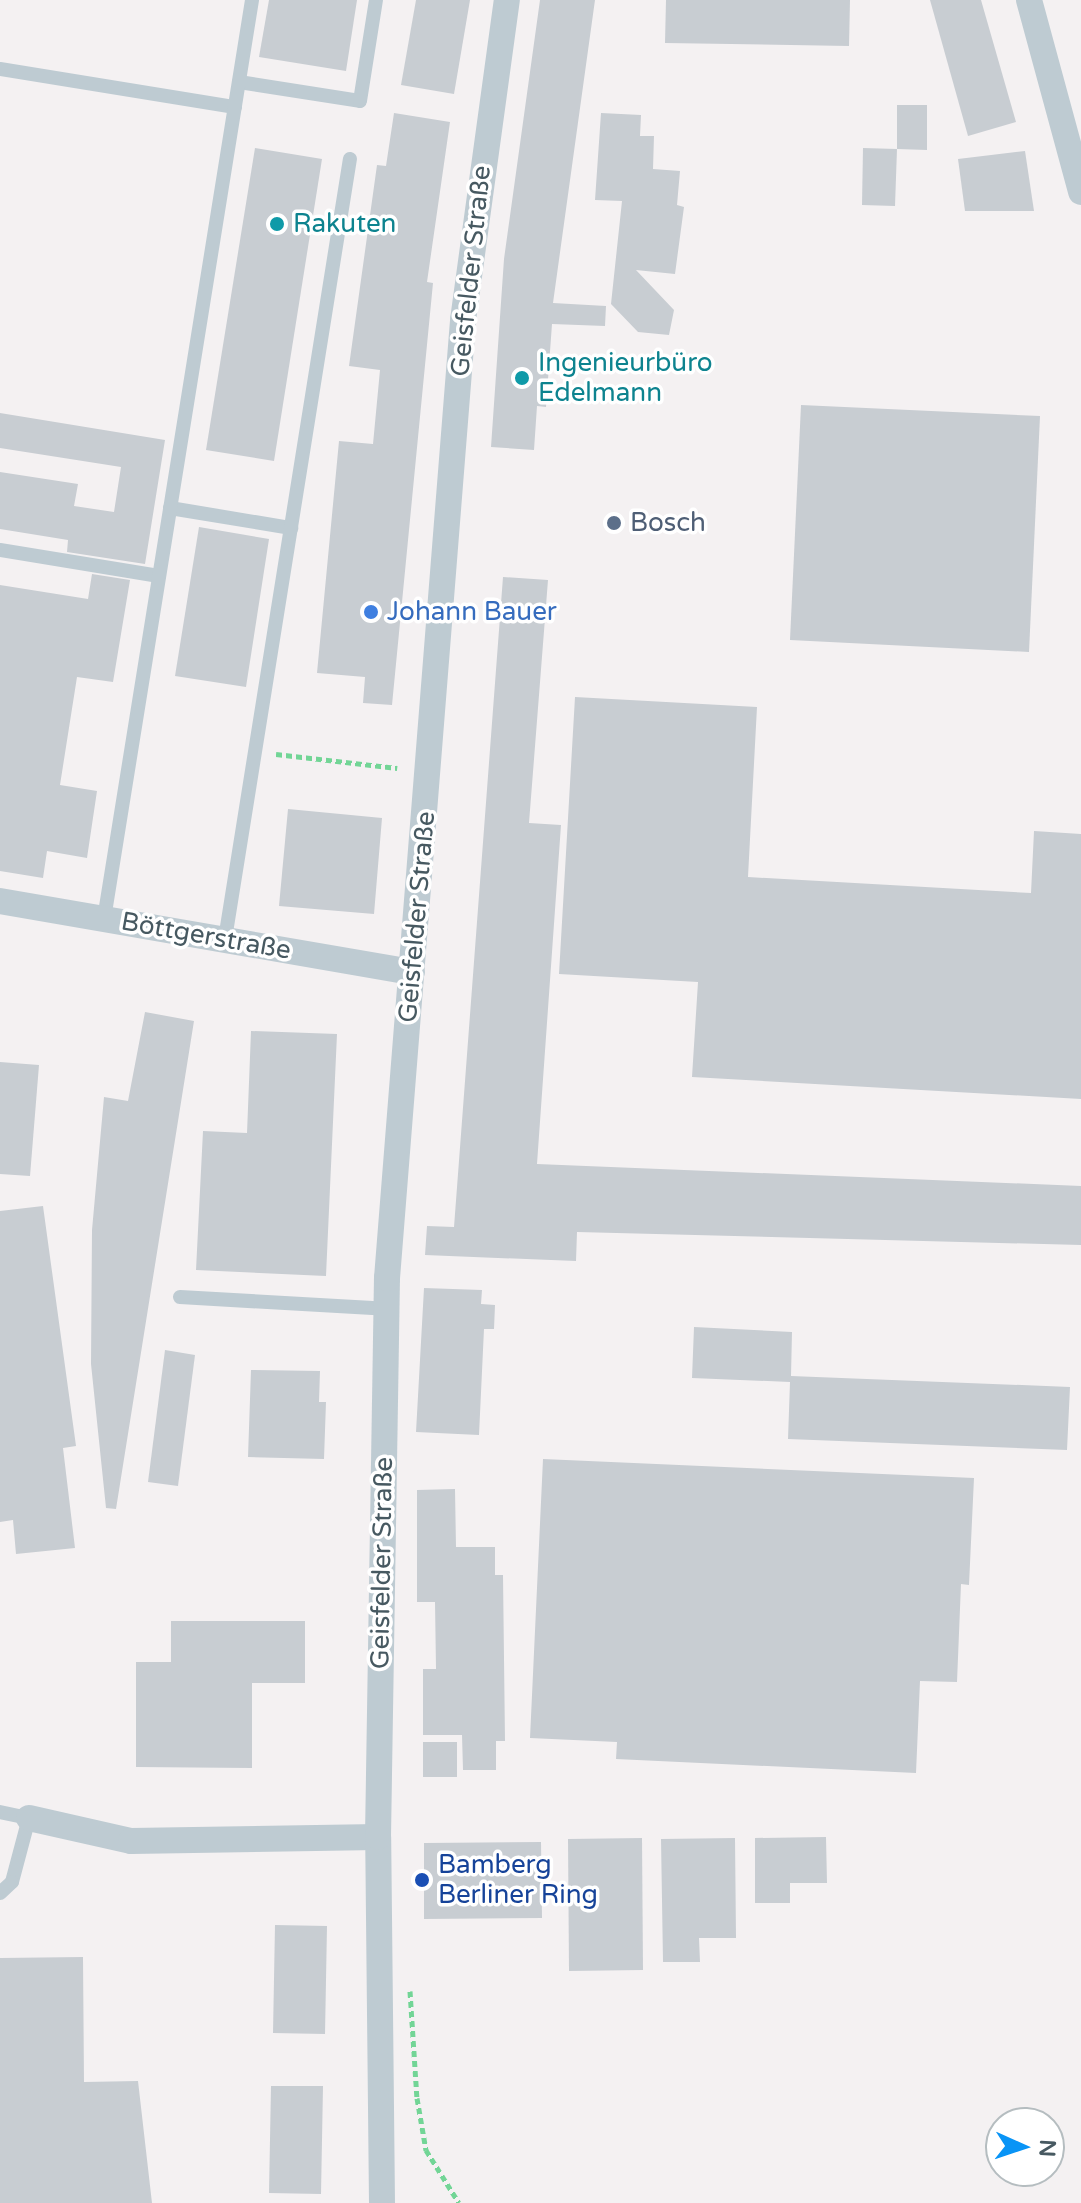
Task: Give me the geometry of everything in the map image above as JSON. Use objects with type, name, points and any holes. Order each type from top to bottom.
[{"type":"street","name":"Geisfelder Straße","points":[[382,2203],[378,1837],[386,1309],[463,320],[507,0]]},
{"type":"street","points":[[1029,0],[1081,192]]},
{"type":"street","name":"Böttgerstraße","points":[[0,901],[412,972]]},
{"type":"street","points":[[29,1818],[131,1841],[378,1837]]},
{"type":"lane","points":[[104,919],[252,0]]},
{"type":"lane","points":[[239,82],[360,101],[376,0]]},
{"type":"lane","points":[[0,69],[235,107]]},
{"type":"lane","points":[[225,939],[350,159]]},
{"type":"lane","points":[[170,508],[291,528]]},
{"type":"lane","points":[[0,550],[159,576]]},
{"type":"lane","points":[[180,1297],[386,1309]]},
{"type":"lane","points":[[0,1812],[29,1818],[12,1882],[0,1893]]},
{"type":"path","points":[[255,752],[430,772]]},
{"type":"path","points":[[380,1970],[414,1993],[417,2098],[426,2150],[459,2203]]},
{"type":"building","points":[[269,0],[357,0],[346,71],[259,57]]},
{"type":"building","points":[[416,0],[470,0],[454,94],[401,85]]},
{"type":"building","points":[[540,0],[595,0],[553,303],[606,306],[605,326],[552,324],[546,407],[537,406],[534,450],[491,447],[504,259]]},
{"type":"building","points":[[666,0],[850,0],[849,46],[665,43]]},
{"type":"building","points":[[930,0],[981,0],[1016,122],[968,136]]},
{"type":"building","points":[[897,105],[927,105],[927,150],[897,149]]},
{"type":"building","points":[[394,113],[450,122],[427,282],[433,283],[392,705],[363,703],[365,677],[317,673],[339,441],[373,444],[380,370],[349,366],[377,165],[386,166]]},
{"type":"building","points":[[601,113],[641,115],[640,136],[654,136],[653,169],[680,171],[677,205],[684,207],[675,274],[636,270],[674,310],[669,335],[638,332],[611,304],[622,201],[595,200]]},
{"type":"building","points":[[255,148],[322,159],[274,461],[206,450]]},
{"type":"building","points":[[863,148],[897,149],[895,206],[862,205]]},
{"type":"building","points":[[1025,151],[1034,211],[965,211],[958,159]]},
{"type":"building","points":[[801,405],[1040,416],[1029,652],[790,640]]},
{"type":"building","points":[[0,413],[165,440],[145,564],[67,552],[68,540],[0,529],[0,472],[78,484],[74,506],[114,512],[121,467],[0,448]]},
{"type":"building","points":[[199,527],[269,539],[246,687],[175,676]]},
{"type":"building","points":[[92,574],[130,580],[113,682],[77,677],[60,785],[97,791],[87,858],[47,851],[43,878],[0,871],[0,585],[88,599]]},
{"type":"building","points":[[503,577],[548,580],[529,823],[561,825],[537,1164],[1081,1186],[1081,1245],[577,1232],[576,1261],[425,1255],[427,1226],[454,1227]]},
{"type":"building","points":[[575,697],[757,707],[748,877],[1031,893],[1034,831],[1081,834],[1081,1099],[692,1077],[698,982],[559,974]]},
{"type":"building","points":[[288,809],[382,818],[374,914],[279,906]]},
{"type":"building","points":[[145,1012],[194,1021],[116,1509],[106,1508],[91,1364],[92,1230],[104,1097],[128,1101]]},
{"type":"building","points":[[251,1031],[337,1034],[326,1276],[196,1270],[203,1131],[247,1133]]},
{"type":"building","points":[[0,1062],[39,1065],[30,1176],[0,1174]]},
{"type":"building","points":[[43,1206],[76,1446],[63,1448],[75,1548],[16,1554],[13,1520],[0,1522],[0,1211]]},
{"type":"building","points":[[424,1288],[482,1290],[481,1304],[495,1305],[494,1329],[484,1329],[479,1435],[416,1432]]},
{"type":"building","points":[[694,1327],[792,1332],[791,1376],[1070,1387],[1067,1450],[788,1439],[790,1382],[692,1378]]},
{"type":"building","points":[[165,1350],[195,1355],[178,1486],[148,1482]]},
{"type":"building","points":[[251,1370],[320,1371],[319,1402],[326,1402],[324,1459],[248,1457]]},
{"type":"building","points":[[543,1459],[974,1478],[969,1585],[961,1584],[957,1682],[920,1681],[916,1773],[616,1759],[617,1742],[530,1738]]},
{"type":"building","points":[[455,1489],[456,1547],[495,1547],[495,1575],[503,1575],[505,1741],[496,1741],[496,1770],[463,1770],[462,1735],[423,1735],[423,1669],[436,1669],[435,1602],[417,1602],[417,1490]]},
{"type":"building","points":[[171,1621],[305,1621],[305,1683],[252,1683],[252,1768],[136,1767],[136,1662],[171,1662]]},
{"type":"building","points":[[423,1742],[457,1742],[457,1777],[423,1777]]},
{"type":"building","points":[[826,1837],[827,1883],[790,1883],[790,1903],[755,1903],[755,1838]]},
{"type":"building","points":[[642,1838],[643,1970],[569,1971],[568,1839]]},
{"type":"building","points":[[735,1838],[736,1938],[699,1938],[700,1962],[663,1962],[661,1839]]},
{"type":"building","points":[[541,1842],[542,1918],[424,1919],[424,1843]]},
{"type":"building","points":[[275,1925],[327,1926],[325,2034],[273,2033]]},
{"type":"building","points":[[83,1957],[84,2082],[138,2081],[152,2203],[0,2203],[0,1958]]},
{"type":"building","points":[[271,2086],[323,2086],[321,2194],[269,2193]]},
{"type":"place","name":"Rakuten","points":[[277,224]]},
{"type":"place","name":"Ingenieurbüro Edelmann","points":[[522,378]]},
{"type":"place","name":"Bosch","points":[[614,523]]},
{"type":"place","name":"Johann Bauer","points":[[371,612]]},
{"type":"place","name":"Bamberg Berliner Ring","points":[[422,1880]]}]
